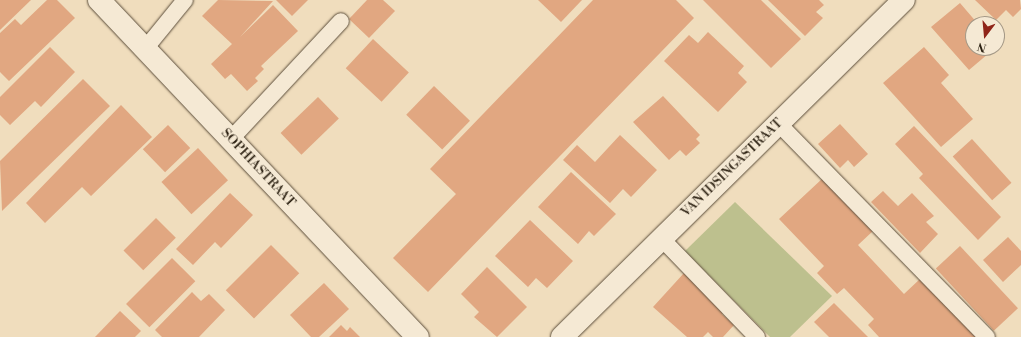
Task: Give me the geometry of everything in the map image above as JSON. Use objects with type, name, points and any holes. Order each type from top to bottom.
[{"type":"main road","name":"SOPHIASTRAAT","points":[[99,0],[418,337]]},
{"type":"main road","name":"VAN IDSINGASTRAAT","points":[[562,337],[904,0]]},
{"type":"lane","points":[[146,49],[185,0]]},
{"type":"lane","points":[[231,139],[341,22]]},
{"type":"lane","points":[[778,123],[987,337]]},
{"type":"lane","points":[[661,238],[757,337]]},
{"type":"green space","points":[[735,202],[832,296],[790,337],[770,337],[685,251]]},
{"type":"building","points":[[0,0],[31,0],[0,30]]},
{"type":"building","points":[[47,0],[57,0],[75,18],[9,81],[0,72],[0,33],[15,19],[21,25]]},
{"type":"building","points":[[218,0],[273,1],[240,37],[273,5],[298,31],[261,66],[264,69],[255,78],[258,81],[247,91],[231,74],[225,79],[211,64],[232,44],[202,16]]},
{"type":"building","points":[[276,0],[308,0],[292,16]]},
{"type":"building","points":[[367,0],[383,0],[395,11],[369,38],[349,19]]},
{"type":"building","points":[[538,0],[582,0],[561,22]]},
{"type":"building","points":[[593,0],[676,0],[694,18],[428,292],[393,258],[456,194],[430,169]]},
{"type":"building","points":[[703,0],[761,0],[801,39],[771,68]]},
{"type":"building","points":[[768,0],[819,0],[824,5],[816,12],[823,18],[805,36]]},
{"type":"building","points":[[975,0],[1020,0],[1021,9],[1013,17],[1006,10],[1000,16],[992,16]]},
{"type":"building","points":[[960,3],[971,16],[965,16],[965,56],[986,56],[969,70],[931,27]]},
{"type":"building","points":[[708,32],[744,66],[738,73],[747,82],[718,112],[664,61],[689,35],[698,43]]},
{"type":"building","points":[[373,39],[409,72],[382,102],[346,68]]},
{"type":"building","points":[[50,47],[75,72],[41,107],[35,101],[10,125],[0,115],[0,97]]},
{"type":"building","points":[[924,47],[949,75],[941,83],[973,119],[941,147],[883,83]]},
{"type":"building","points":[[83,79],[110,106],[2,211],[0,161]]},
{"type":"building","points":[[434,86],[470,121],[442,150],[406,115]]},
{"type":"building","points":[[663,96],[700,135],[696,139],[700,143],[686,156],[680,150],[669,160],[633,122]]},
{"type":"building","points":[[318,97],[339,119],[301,155],[281,133]]},
{"type":"building","points":[[121,105],[152,137],[91,196],[82,187],[45,223],[26,203]]},
{"type":"building","points":[[840,124],[868,154],[854,167],[848,160],[840,168],[818,144]]},
{"type":"building","points":[[168,125],[190,148],[165,172],[143,149]]},
{"type":"building","points":[[914,126],[1001,217],[978,240],[919,178],[923,174],[895,144]]},
{"type":"building","points":[[620,135],[657,170],[631,197],[623,189],[610,203],[563,160],[577,145],[595,162]]},
{"type":"building","points":[[972,139],[1011,183],[992,200],[953,156]]},
{"type":"building","points":[[198,148],[228,180],[191,214],[161,182]]},
{"type":"building","points":[[571,172],[616,214],[594,236],[589,231],[578,244],[538,207]]},
{"type":"building","points":[[823,178],[873,231],[858,245],[904,294],[921,278],[977,337],[879,337],[868,325],[874,319],[844,288],[837,294],[817,273],[824,266],[779,219]]},
{"type":"building","points":[[883,191],[898,206],[912,193],[934,216],[926,222],[938,234],[920,253],[871,202]]},
{"type":"building","points":[[230,193],[253,215],[221,248],[215,242],[193,265],[176,249]]},
{"type":"building","points":[[156,218],[176,238],[143,270],[123,251]]},
{"type":"building","points":[[530,220],[573,261],[547,288],[536,278],[528,287],[495,256]]},
{"type":"building","points":[[1008,237],[1021,251],[1021,265],[1003,282],[983,260]]},
{"type":"building","points":[[271,245],[299,273],[254,319],[226,290]]},
{"type":"building","points":[[960,246],[1018,308],[994,331],[936,269]]},
{"type":"building","points":[[172,258],[195,281],[149,327],[126,304]]},
{"type":"building","points":[[487,267],[527,307],[497,337],[474,317],[479,312],[461,294]]},
{"type":"building","points":[[684,273],[726,311],[722,314],[734,325],[723,337],[713,337],[708,332],[703,337],[687,337],[653,307]]},
{"type":"building","points":[[324,283],[349,309],[319,337],[311,337],[290,315]]},
{"type":"building","points":[[192,292],[201,301],[209,294],[225,310],[199,337],[162,337],[155,330]]},
{"type":"building","points":[[834,303],[868,337],[829,337],[814,322]]},
{"type":"building","points":[[120,311],[141,331],[135,337],[95,337]]},
{"type":"building","points":[[341,325],[347,331],[350,327],[360,337],[329,337]]}]
